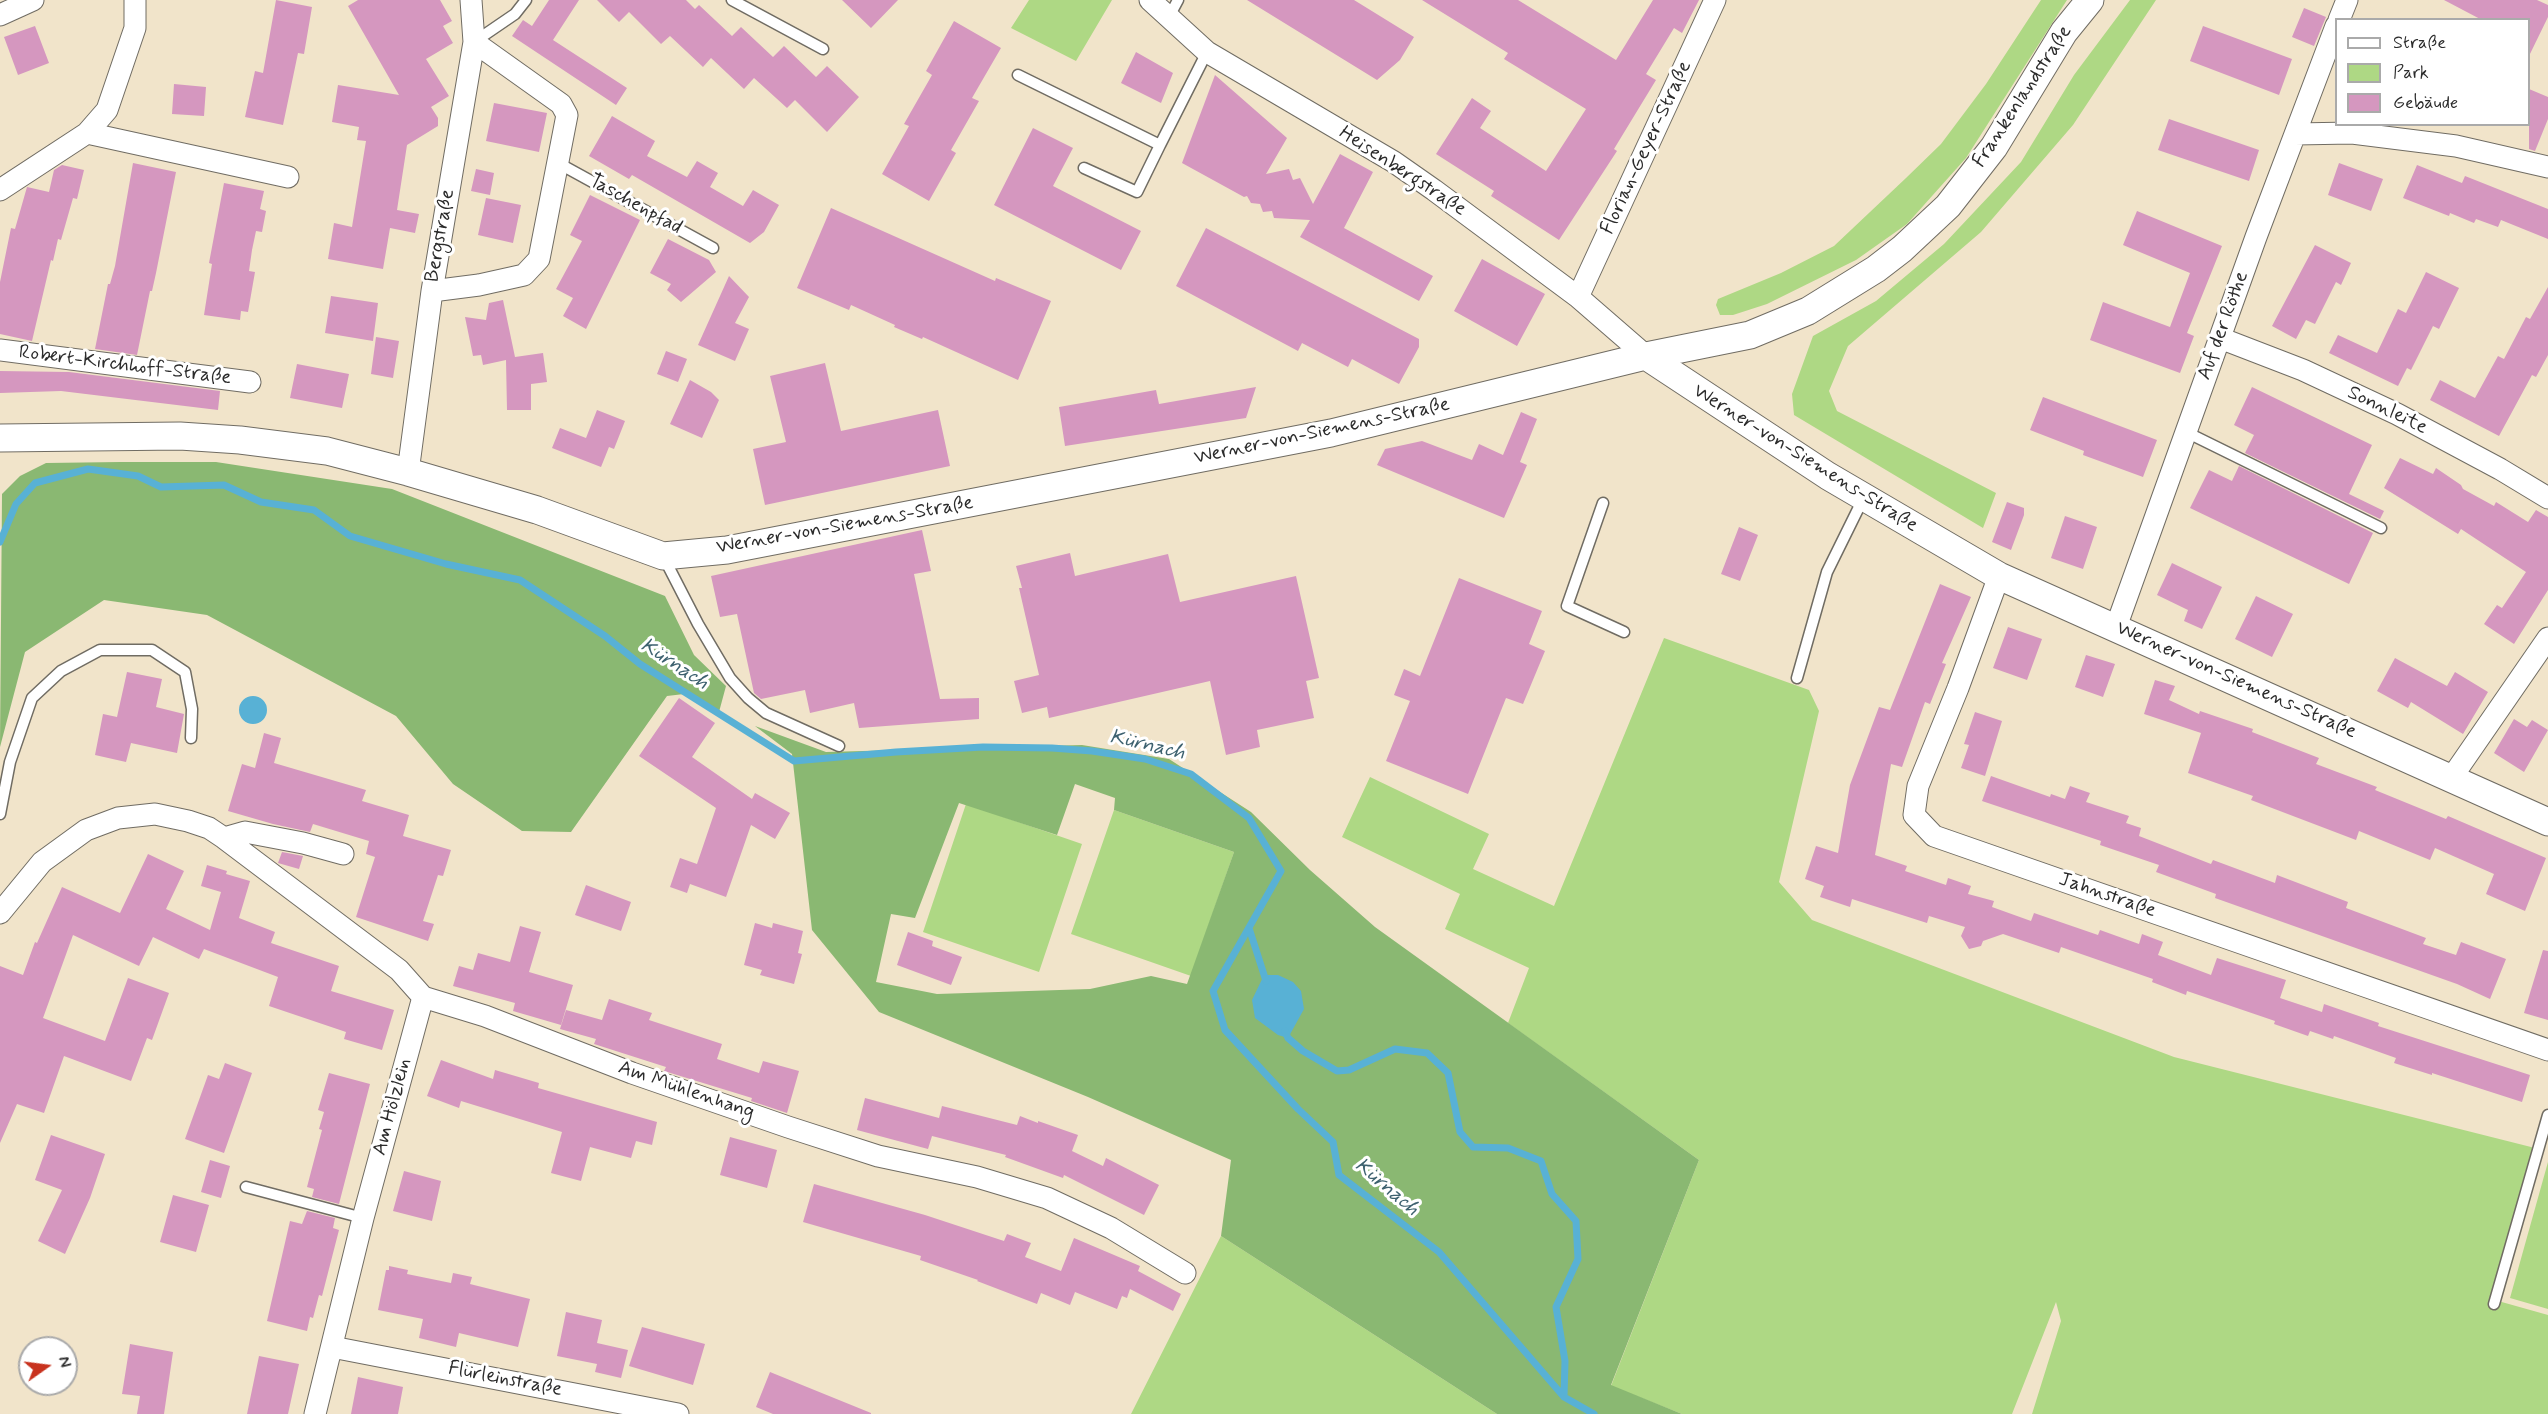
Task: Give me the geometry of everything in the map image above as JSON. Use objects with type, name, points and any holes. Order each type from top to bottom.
[{"type":"street","points":[[0,15],[33,0]]},
{"type":"street","points":[[0,190],[87,133],[107,110],[135,28],[135,0]]},
{"type":"street","name":"Bergstraße","points":[[408,472],[432,291],[474,42],[471,0]]},
{"type":"street","name":"Heisenbergstraße","points":[[1150,0],[1174,8],[1207,52],[1394,162],[1578,297],[1646,356]]},
{"type":"street","name":"Florian-Geyer-Straße","points":[[1578,297],[1715,0]]},
{"type":"street","name":"Frankenlandstraße","points":[[1646,356],[1750,335],[1808,311],[1850,287],[1902,249],[1948,207],[1994,147],[2064,32],[2090,0]]},
{"type":"street","points":[[2340,18],[2347,0]]},
{"type":"street","name":"Auf der Röthe","points":[[2116,627],[2220,338],[2335,31]]},
{"type":"street","points":[[432,291],[479,285],[524,275],[539,259],[567,115],[561,104],[474,42]]},
{"type":"street","points":[[87,133],[288,177]]},
{"type":"street","points":[[2295,134],[2352,133],[2456,146],[2548,167]]},
{"type":"street","name":"Sonnleite","points":[[2220,338],[2303,370],[2397,414],[2500,469],[2548,498]]},
{"type":"street","name":"Robert-Kirchhoff-Straße","points":[[0,350],[250,382]]},
{"type":"street","name":"Werner-von-Siemens-Straße","points":[[0,438],[120,435],[240,440],[342,454],[537,510],[663,556],[727,550],[1331,433],[1646,356],[1796,456],[1999,576],[2452,777],[2548,822]]},
{"type":"street","name":"Jahnstraße","points":[[1999,576],[1958,688],[1918,786],[1914,815],[1934,836],[2548,1050]]},
{"type":"street","points":[[2452,777],[2548,638]]},
{"type":"street","points":[[0,914],[42,862],[86,830],[118,818],[155,814],[209,828],[224,838],[399,970],[423,997]]},
{"type":"street","points":[[224,838],[245,832],[303,843],[343,854]]},
{"type":"street","name":"Am Hölzlein","points":[[315,1414],[363,1218],[423,997]]},
{"type":"street","name":"Am Mühlenhang","points":[[423,997],[485,1016],[632,1073],[788,1127],[879,1156],[977,1177],[1047,1198],[1111,1228],[1185,1274]]},
{"type":"street","name":"Flürleinstraße","points":[[332,1347],[678,1414]]},
{"type":"lane","points":[[474,42],[514,14],[526,0]]},
{"type":"lane","points":[[732,0],[823,49]]},
{"type":"lane","points":[[1084,168],[1137,192],[1207,52]]},
{"type":"lane","points":[[1018,75],[1160,145]]},
{"type":"lane","name":"Taschenpfad","points":[[558,163],[713,248]]},
{"type":"lane","points":[[2186,432],[2381,528]]},
{"type":"lane","points":[[1797,678],[1827,572],[1864,497]]},
{"type":"lane","points":[[1603,503],[1567,606],[1624,632]]},
{"type":"lane","points":[[663,556],[703,633],[730,678],[748,698],[766,713],[839,746]]},
{"type":"lane","points":[[0,814],[10,762],[32,698],[61,672],[100,650],[152,650],[185,672],[192,709],[191,738]]},
{"type":"lane","points":[[2494,1304],[2548,1114]]},
{"type":"lane","points":[[246,1187],[363,1218]]},
{"type":"green space","points":[[1029,0],[1112,0],[1076,61],[1011,28]]},
{"type":"green space","points":[[2041,0],[2067,0],[1966,158],[1907,224],[1856,260],[1767,304],[1733,315],[1720,315],[1716,305],[1718,299],[1781,273],[1834,246],[1941,144],[1986,84]]},
{"type":"green space","points":[[2130,0],[2156,0],[2073,125],[1981,232],[1848,346],[1829,391],[1837,411],[1996,493],[1983,528],[1794,415],[1792,394],[1813,336],[1876,301],[1944,244],[2021,162],[2074,75]]},
{"type":"green space","points":[[216,462],[392,489],[665,596],[694,655],[726,686],[719,712],[684,694],[667,696],[571,832],[522,831],[453,784],[396,716],[207,615],[104,600],[25,652],[0,747],[2,494],[20,476],[46,463]]},
{"type":"green space","points":[[1664,638],[1809,690],[1819,711],[1779,882],[1812,920],[2174,1057],[2535,1148],[2491,1299],[2548,1315],[2548,1414],[2032,1414],[2061,1321],[2056,1302],[2012,1414],[1682,1414],[1611,1386],[1699,1160],[1508,1023],[1529,968],[1445,929],[1460,894],[1342,837],[1370,777],[1489,834],[1473,869],[1554,906]]},
{"type":"green space","points":[[755,726],[826,752],[1082,745],[1169,759],[1251,812],[1310,870],[1375,927],[1699,1160],[1611,1385],[1682,1414],[1497,1414],[1221,1236],[1231,1160],[1088,1097],[879,1012],[812,930],[792,754]],"holes":[[[1075,784],[1115,798],[1114,810],[1234,852],[1187,984],[1151,976],[1090,989],[937,994],[876,982],[891,914],[915,918],[959,803],[1057,835]]]},
{"type":"green space","points":[[966,804],[1082,844],[1039,972],[923,932]]},
{"type":"green space","points":[[1114,810],[1234,852],[1191,976],[1071,934]]},
{"type":"green space","points":[[2548,1162],[2548,1309],[2510,1298]]},
{"type":"green space","points":[[1221,1236],[1497,1414],[1131,1414]]},
{"type":"water","points":[[253,696],[263,700],[267,710],[263,720],[253,724],[243,720],[239,710],[243,700]]},
{"type":"water","points":[[1264,975],[1278,975],[1293,982],[1301,991],[1304,1009],[1288,1038],[1278,1035],[1255,1018],[1252,1000]]},
{"type":"building","points":[[276,0],[312,7],[304,54],[298,53],[283,125],[245,117],[255,71],[263,73]]},
{"type":"building","points":[[358,0],[440,0],[452,21],[443,26],[453,43],[426,59],[449,96],[431,107],[438,118],[438,126],[407,145],[397,210],[419,214],[415,233],[390,228],[383,269],[328,259],[334,223],[352,227],[366,141],[357,140],[359,127],[332,122],[338,85],[399,95],[348,6]]},
{"type":"building","points":[[549,0],[579,0],[553,40],[627,88],[616,105],[512,36],[523,20],[532,26]]},
{"type":"building","points":[[597,0],[686,0],[695,9],[699,5],[732,36],[741,27],[773,57],[784,46],[816,77],[827,66],[859,97],[827,132],[795,100],[787,108],[754,78],[744,89],[711,58],[703,67],[670,36],[661,44],[629,12],[619,22]]},
{"type":"building","points":[[842,0],[898,0],[871,28]]},
{"type":"building","points":[[1247,0],[1354,0],[1414,37],[1400,60],[1377,80]]},
{"type":"building","points":[[1422,0],[1518,0],[1616,60],[1653,0],[1699,0],[1682,33],[1674,28],[1646,74],[1656,80],[1614,149],[1617,151],[1559,240],[1491,196],[1494,191],[1436,154],[1472,98],[1491,111],[1480,128],[1546,171],[1586,109],[1504,59],[1508,53]]},
{"type":"building","points":[[2444,0],[2537,0],[2548,5],[2548,17],[2530,54],[2530,18],[2478,18]]},
{"type":"building","points":[[2304,8],[2326,17],[2314,46],[2292,37]]},
{"type":"building","points":[[954,21],[1001,48],[972,98],[979,101],[951,150],[956,153],[929,201],[882,174],[909,126],[904,124],[932,75],[926,71]]},
{"type":"building","points":[[35,26],[49,63],[18,75],[4,37]]},
{"type":"building","points":[[2203,26],[2292,59],[2279,95],[2190,61]]},
{"type":"building","points":[[1136,52],[1173,73],[1161,103],[1121,83]]},
{"type":"building","points":[[1215,75],[1287,138],[1266,174],[1289,169],[1293,180],[1300,178],[1313,204],[1340,154],[1373,172],[1344,228],[1433,276],[1419,301],[1300,237],[1310,220],[1274,218],[1272,211],[1263,212],[1260,204],[1251,203],[1247,196],[1244,197],[1182,163]]},
{"type":"building","points":[[174,84],[206,87],[204,116],[172,114]]},
{"type":"building","points":[[2530,89],[2548,97],[2548,119],[2535,151],[2529,149]]},
{"type":"building","points":[[494,103],[547,113],[539,152],[486,141]]},
{"type":"building","points":[[612,116],[655,141],[647,156],[687,177],[697,161],[718,173],[710,187],[743,206],[753,190],[779,205],[764,232],[750,243],[632,175],[629,179],[589,156]]},
{"type":"building","points":[[2169,119],[2259,150],[2249,181],[2158,150]]},
{"type":"building","points":[[1033,128],[1073,148],[1053,186],[1141,231],[1121,270],[994,205]]},
{"type":"building","points":[[133,163],[176,172],[137,355],[95,349],[108,284],[110,284],[115,266]]},
{"type":"building","points":[[2339,163],[2383,179],[2371,211],[2328,195]]},
{"type":"building","points":[[62,165],[84,170],[77,199],[73,198],[61,240],[58,239],[53,261],[51,260],[32,341],[0,334],[0,282],[11,228],[15,229],[27,187],[49,192],[54,170]]},
{"type":"building","points":[[2417,165],[2462,183],[2465,176],[2548,209],[2548,239],[2501,220],[2498,227],[2476,219],[2474,223],[2403,198]]},
{"type":"building","points":[[476,169],[494,173],[490,195],[471,191]]},
{"type":"building","points":[[224,183],[264,191],[260,209],[266,211],[262,232],[256,231],[252,250],[249,271],[255,272],[248,312],[241,311],[240,320],[204,315],[212,264],[209,263]]},
{"type":"building","points":[[590,195],[640,220],[586,329],[563,316],[573,298],[556,289],[582,241],[570,235]]},
{"type":"building","points":[[486,198],[521,205],[513,243],[478,235]]},
{"type":"building","points":[[831,208],[995,281],[996,278],[1051,301],[1018,380],[923,337],[922,339],[894,327],[895,325],[851,305],[849,310],[797,288]]},
{"type":"building","points":[[2137,211],[2222,246],[2187,333],[2194,336],[2180,373],[2090,340],[2103,302],[2170,327],[2190,273],[2123,245]]},
{"type":"building","points":[[1206,228],[1419,339],[1419,347],[1399,384],[1352,359],[1348,367],[1302,343],[1298,351],[1176,286]]},
{"type":"building","points":[[668,239],[709,260],[716,272],[681,302],[667,290],[671,284],[650,273]]},
{"type":"building","points":[[2315,245],[2351,263],[2341,285],[2336,282],[2315,324],[2306,320],[2296,339],[2272,326]]},
{"type":"building","points":[[1482,259],[1545,294],[1517,346],[1454,311]]},
{"type":"building","points":[[2426,272],[2459,288],[2439,329],[2433,326],[2411,370],[2407,368],[2398,386],[2329,353],[2338,335],[2377,353],[2398,309],[2406,313]]},
{"type":"building","points":[[729,276],[749,297],[735,323],[749,329],[735,361],[698,345]]},
{"type":"building","points":[[2548,287],[2548,355],[2536,377],[2532,375],[2499,436],[2430,400],[2440,380],[2475,398],[2498,356],[2504,359],[2526,317],[2530,319]]},
{"type":"building","points":[[331,296],[378,303],[373,341],[325,333]]},
{"type":"building","points":[[503,300],[515,357],[543,353],[547,382],[531,384],[531,410],[507,410],[506,360],[483,365],[481,355],[473,356],[465,317],[486,320],[489,303]]},
{"type":"building","points":[[376,337],[399,341],[393,378],[371,374]]},
{"type":"building","points":[[666,351],[687,359],[678,382],[657,374]]},
{"type":"building","points":[[825,363],[841,431],[938,410],[950,466],[765,505],[753,449],[786,442],[770,376]]},
{"type":"building","points":[[297,364],[349,374],[342,408],[290,398]]},
{"type":"building","points":[[0,371],[69,372],[220,391],[218,410],[61,391],[0,393]]},
{"type":"building","points":[[690,380],[711,392],[719,400],[702,438],[670,424]]},
{"type":"building","points":[[1256,387],[1246,418],[1065,446],[1059,407],[1156,390],[1159,404]]},
{"type":"building","points":[[2252,387],[2372,445],[2349,494],[2384,511],[2380,519],[2245,453],[2254,435],[2234,425]]},
{"type":"building","points":[[2043,397],[2157,440],[2143,477],[2083,455],[2084,451],[2030,430]]},
{"type":"building","points":[[597,410],[625,421],[614,449],[609,447],[601,467],[552,448],[560,428],[586,438]]},
{"type":"building","points":[[1521,412],[1537,419],[1520,462],[1527,465],[1504,518],[1377,465],[1385,449],[1422,441],[1472,460],[1479,444],[1503,455]]},
{"type":"building","points":[[2400,458],[2433,474],[2436,468],[2461,485],[2463,489],[2494,506],[2496,502],[2528,522],[2536,510],[2548,517],[2548,590],[2514,644],[2484,624],[2497,605],[2502,608],[2526,572],[2461,529],[2458,534],[2384,488]]},
{"type":"building","points":[[2239,466],[2373,533],[2349,584],[2190,508],[2209,470],[2232,481]]},
{"type":"building","points":[[2007,502],[2024,508],[2024,515],[2011,550],[1992,542]]},
{"type":"building","points":[[2065,516],[2097,527],[2083,569],[2051,558]]},
{"type":"building","points":[[1739,527],[1758,535],[1740,581],[1721,574]]},
{"type":"building","points":[[922,530],[931,571],[914,574],[940,699],[979,698],[979,719],[859,728],[854,703],[810,713],[805,690],[761,699],[754,693],[737,614],[720,617],[711,576]]},
{"type":"building","points":[[1070,553],[1075,576],[1168,554],[1180,602],[1296,576],[1319,678],[1306,681],[1314,718],[1257,730],[1260,747],[1226,755],[1210,681],[1049,718],[1047,707],[1022,713],[1014,681],[1039,675],[1016,566]]},
{"type":"building","points":[[2172,563],[2222,587],[2202,629],[2184,621],[2188,610],[2157,595]]},
{"type":"building","points":[[1459,578],[1542,611],[1529,644],[1545,651],[1523,704],[1506,698],[1468,794],[1386,761],[1410,701],[1394,695],[1404,669],[1420,676]]},
{"type":"building","points":[[1940,584],[1971,597],[1942,663],[1946,664],[1930,704],[1925,702],[1902,767],[1891,764],[1875,855],[1907,866],[1905,871],[1946,885],[1948,878],[1971,886],[1968,894],[1994,901],[1992,907],[2031,921],[2034,913],[2098,935],[2100,930],[2139,944],[2142,934],[2163,942],[2158,955],[2211,975],[2217,958],[2286,980],[2280,998],[2322,1012],[2324,1004],[2379,1023],[2378,1026],[2530,1075],[2522,1102],[2394,1063],[2396,1058],[2334,1036],[2333,1039],[2310,1031],[2308,1036],[2274,1024],[2275,1021],[2187,991],[2186,995],[2152,982],[2153,979],[2061,947],[2059,953],[2003,934],[1983,941],[1981,946],[1969,949],[1961,936],[1965,927],[1929,916],[1927,923],[1852,899],[1850,907],[1820,897],[1824,886],[1805,879],[1816,846],[1838,853],[1850,785],[1879,707],[1890,710]]},
{"type":"building","points":[[2256,596],[2293,614],[2272,657],[2235,639]]},
{"type":"building","points":[[2008,627],[2042,639],[2027,680],[1993,668]]},
{"type":"building","points":[[2086,655],[2115,664],[2103,697],[2075,687]]},
{"type":"building","points":[[2395,658],[2447,686],[2455,672],[2488,692],[2463,734],[2411,702],[2408,708],[2377,691]]},
{"type":"building","points":[[127,672],[162,679],[156,707],[184,714],[177,753],[131,743],[126,762],[95,755],[103,714],[117,717]]},
{"type":"building","points":[[2155,680],[2175,686],[2169,700],[2199,714],[2200,711],[2253,729],[2252,732],[2319,758],[2316,764],[2377,787],[2375,790],[2446,819],[2448,816],[2546,858],[2525,911],[2486,894],[2494,874],[2435,848],[2430,860],[2359,831],[2356,840],[2251,800],[2253,796],[2188,773],[2201,733],[2144,714]]},
{"type":"building","points":[[679,698],[715,723],[692,757],[752,799],[755,793],[790,813],[775,839],[751,825],[726,897],[690,884],[687,893],[670,887],[680,858],[697,864],[716,808],[639,756]]},
{"type":"building","points":[[1975,712],[2002,721],[1985,776],[1961,768],[1969,745],[1964,744]]},
{"type":"building","points":[[2514,719],[2527,727],[2532,720],[2548,730],[2524,772],[2494,753]]},
{"type":"building","points":[[264,733],[281,738],[274,763],[366,790],[362,801],[409,815],[403,836],[451,850],[443,876],[438,875],[423,921],[434,924],[428,941],[356,917],[375,857],[366,854],[369,841],[313,824],[310,832],[228,811],[242,764],[255,768]]},
{"type":"building","points":[[1991,776],[2050,797],[2051,794],[2065,799],[2070,786],[2090,793],[2086,802],[2129,816],[2126,823],[2141,828],[2139,836],[2211,864],[2213,860],[2275,883],[2277,875],[2348,902],[2346,908],[2426,938],[2423,944],[2456,955],[2461,942],[2506,959],[2490,999],[2457,984],[2215,898],[2216,894],[2156,872],[2159,865],[2100,845],[2101,841],[1982,801]]},
{"type":"building","points":[[282,852],[303,856],[299,869],[278,863]]},
{"type":"building","points":[[148,854],[184,871],[166,909],[210,930],[221,892],[201,886],[207,865],[227,871],[226,874],[250,881],[239,918],[275,932],[271,943],[339,966],[331,991],[394,1010],[382,1050],[344,1039],[346,1032],[269,1006],[278,977],[204,949],[199,959],[153,937],[139,966],[73,935],[43,1018],[105,1041],[128,978],[169,993],[152,1040],[147,1038],[131,1081],[64,1056],[44,1113],[17,1104],[0,1143],[0,966],[23,975],[35,942],[37,943],[62,887],[120,913]]},
{"type":"building","points":[[586,885],[631,902],[621,931],[575,915]]},
{"type":"building","points":[[755,923],[772,928],[773,923],[803,931],[798,953],[802,954],[794,984],[760,975],[762,970],[744,965]]},
{"type":"building","points":[[520,926],[541,932],[529,972],[573,985],[561,1025],[513,1011],[515,1003],[453,986],[459,966],[473,970],[478,953],[510,962]]},
{"type":"building","points":[[908,932],[933,941],[932,946],[962,957],[951,985],[897,965]]},
{"type":"building","points":[[2543,950],[2548,951],[2548,1020],[2524,1013]]},
{"type":"building","points":[[609,999],[652,1013],[649,1020],[722,1044],[717,1059],[759,1073],[763,1061],[799,1071],[787,1113],[751,1101],[752,1098],[664,1071],[666,1067],[594,1044],[596,1039],[560,1029],[566,1010],[602,1020]]},
{"type":"building","points":[[441,1060],[493,1079],[495,1070],[539,1083],[538,1088],[657,1122],[652,1145],[636,1141],[631,1158],[590,1147],[581,1181],[551,1173],[562,1132],[461,1101],[459,1108],[427,1096]]},
{"type":"building","points":[[225,1063],[252,1073],[224,1153],[185,1139],[208,1075],[219,1079]]},
{"type":"building","points":[[329,1073],[370,1084],[339,1204],[312,1197],[314,1189],[307,1187],[322,1130],[319,1129],[324,1112],[318,1110]]},
{"type":"building","points":[[865,1098],[939,1118],[942,1106],[1017,1125],[1020,1116],[1038,1123],[1038,1121],[1078,1135],[1072,1151],[1103,1166],[1106,1158],[1159,1185],[1144,1215],[1064,1175],[1063,1178],[1005,1157],[1006,1155],[932,1136],[928,1149],[857,1130]]},
{"type":"building","points":[[51,1135],[105,1154],[90,1198],[65,1254],[38,1241],[62,1190],[35,1180]]},
{"type":"building","points":[[730,1137],[777,1150],[767,1188],[720,1175]]},
{"type":"building","points":[[210,1160],[230,1166],[221,1198],[201,1192]]},
{"type":"building","points":[[404,1171],[441,1181],[432,1221],[393,1211]]},
{"type":"building","points":[[814,1184],[925,1215],[1004,1241],[1007,1234],[1031,1243],[1025,1257],[1061,1271],[1074,1238],[1140,1266],[1138,1271],[1181,1294],[1173,1311],[1130,1289],[1127,1298],[1122,1296],[1117,1309],[1075,1292],[1070,1305],[1041,1293],[1037,1304],[920,1260],[921,1256],[803,1222]]},
{"type":"building","points":[[173,1195],[209,1205],[196,1252],[160,1242]]},
{"type":"building","points":[[307,1211],[335,1218],[333,1228],[339,1230],[322,1296],[319,1295],[307,1331],[267,1321],[290,1221],[302,1224]]},
{"type":"building","points":[[389,1266],[408,1270],[407,1274],[451,1283],[453,1273],[472,1277],[470,1284],[530,1299],[518,1347],[459,1333],[456,1347],[419,1338],[423,1319],[378,1310],[386,1270],[389,1270]]},
{"type":"building","points":[[566,1312],[602,1320],[597,1343],[628,1350],[621,1378],[595,1372],[597,1364],[557,1356]]},
{"type":"building","points":[[642,1327],[705,1344],[693,1385],[629,1366]]},
{"type":"building","points":[[130,1344],[173,1352],[164,1414],[137,1414],[140,1396],[122,1394]]},
{"type":"building","points":[[259,1356],[299,1364],[288,1414],[247,1414]]},
{"type":"building","points":[[770,1372],[871,1414],[773,1414],[756,1407]]},
{"type":"building","points":[[358,1377],[403,1387],[398,1414],[351,1414]]},
{"type":"waterway","name":"Kürnach","points":[[0,542],[16,504],[35,483],[88,469],[138,476],[161,487],[224,485],[261,502],[314,510],[350,536],[446,564],[520,580],[605,636],[640,664],[794,761],[983,747],[1052,748],[1145,759],[1191,774],[1249,818],[1281,871],[1213,991],[1225,1030],[1298,1109],[1333,1142],[1339,1175],[1439,1252],[1564,1397],[1594,1414]]},
{"type":"waterway","name":"Kürnach","points":[[1249,928],[1266,981]]},
{"type":"waterway","name":"Kürnach","points":[[1285,1031],[1288,1038],[1303,1051],[1337,1071],[1349,1070],[1395,1049],[1427,1053],[1448,1073],[1460,1132],[1473,1147],[1508,1148],[1541,1161],[1552,1194],[1576,1221],[1578,1259],[1556,1307],[1565,1361],[1564,1397]]}]
